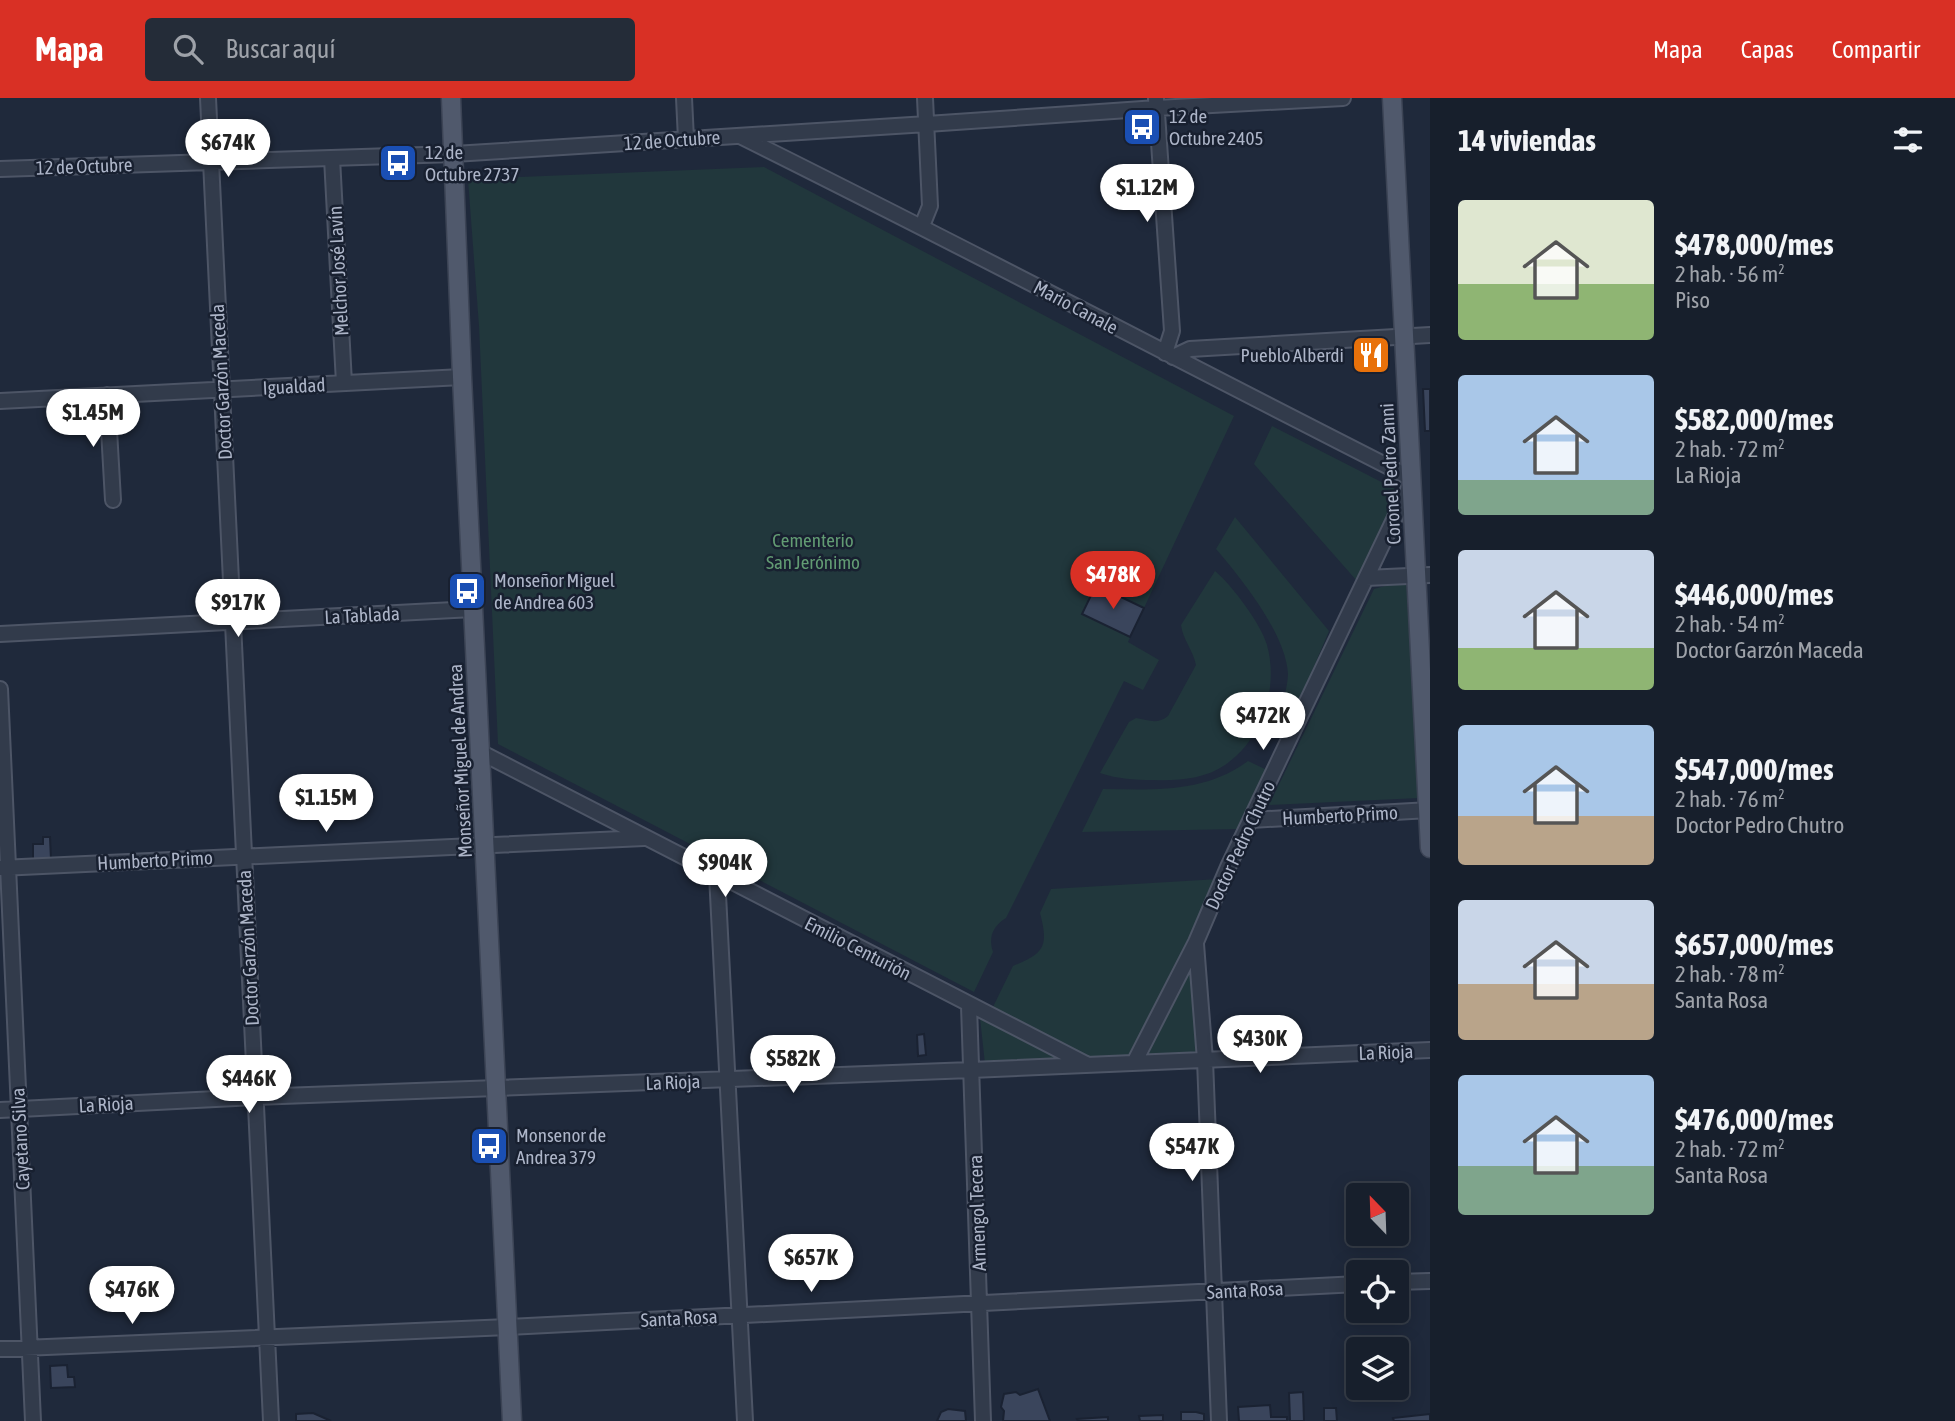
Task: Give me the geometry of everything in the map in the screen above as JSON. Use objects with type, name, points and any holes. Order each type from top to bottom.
[{"type":"main road","name":"Monseñor Miguel de Andrea","points":[[451,98],[512,1421]]},
{"type":"main road","name":"Coronel Pedro Zanni","points":[[1392,98],[1411,480],[1423,576],[1430,848]]},
{"type":"street","name":"Doctor Garzón Maceda","points":[[208,98],[271,1421]]},
{"type":"street","points":[[684,98],[686,139]]},
{"type":"street","points":[[922,226],[930,206],[925,98]]},
{"type":"street","name":"12 de Octubre","points":[[0,169],[454,154],[927,124],[1156,103],[1343,98]]},
{"type":"street","points":[[1156,103],[1172,331],[1169,355],[1190,349],[1430,335]]},
{"type":"street","name":"Mario Canale","points":[[740,136],[922,226],[1411,480]]},
{"type":"street","name":"Melchor José Lavín","points":[[332,158],[344,383]]},
{"type":"street","name":"Igualdad","points":[[0,401],[462,377]]},
{"type":"street","points":[[107,395],[113,500]]},
{"type":"street","name":"Doctor Pedro Chutro","points":[[1134,1063],[1196,942],[1228,867],[1411,480]]},
{"type":"street","points":[[1366,578],[1423,576]]},
{"type":"street","name":"La Tablada","points":[[0,634],[473,610]]},
{"type":"street","name":"Cayetano Silva","points":[[0,689],[4,868],[19,1109],[33,1421]]},
{"type":"street","name":"Emilio Centurión","points":[[480,752],[1088,1065]]},
{"type":"street","name":"Humberto Primo","points":[[1251,820],[1429,810]]},
{"type":"street","name":"Humberto Primo","points":[[4,868],[645,838]]},
{"type":"street","points":[[717,875],[746,1421]]},
{"type":"street","name":"Doctor Pedro Chutro","points":[[1196,942],[1205,1060],[1219,1421]]},
{"type":"street","name":"Armengol Tecera","points":[[970,1006],[983,1421]]},
{"type":"street","name":"La Rioja","points":[[0,1110],[255,1097],[1430,1050]]},
{"type":"street","points":[[1409,1282],[1430,1281]]},
{"type":"street","name":"Santa Rosa","points":[[0,1349],[1346,1285]]},
{"type":"green space","name":"Cementerio San Jerónimo","points":[[764,167],[1234,416],[1128,642],[1159,660],[1143,690],[1124,681],[1006,918],[993,932],[993,952],[974,992],[498,744],[479,326],[468,179]]},
{"type":"green space","points":[[1272,426],[1399,491],[1357,581],[1254,464]]},
{"type":"green space","points":[[1235,517],[1329,631],[1299,702],[1285,695],[1288,674],[1285,658],[1271,625],[1238,575],[1216,549]]},
{"type":"green space","points":[[1215,571],[1245,605],[1267,645],[1271,678],[1269,695],[1258,727],[1249,742],[1225,765],[1200,776],[1172,780],[1139,780],[1100,773],[1129,722],[1136,718],[1156,721],[1168,716],[1196,665],[1181,625]]},
{"type":"green space","points":[[1406,580],[1419,798],[1269,805],[1374,589]]},
{"type":"green space","points":[[1248,761],[1267,770],[1238,829],[1082,832],[1103,789],[1160,789],[1197,784],[1232,771]]},
{"type":"green space","points":[[1219,879],[1131,1058],[1089,1060],[993,1007],[1013,966],[1032,957],[1042,947],[1044,934],[1040,913],[1051,889]]},
{"type":"green space","points":[[1190,970],[1198,1052],[1148,1055]]},
{"type":"green space","points":[[980,1018],[1066,1060],[985,1064]]},
{"type":"building","points":[[1423,389],[1430,389],[1430,431],[1425,431]]},
{"type":"building","points":[[1096,585],[1144,608],[1130,637],[1082,614]]},
{"type":"building","points":[[43,837],[50,837],[51,860],[33,860],[33,844],[43,844]]},
{"type":"building","points":[[924,1034],[926,1055],[918,1056],[917,1035]]},
{"type":"building","points":[[67,1365],[68,1377],[74,1377],[75,1387],[51,1388],[50,1366]]},
{"type":"building","points":[[1038,1389],[1050,1421],[1003,1421],[1004,1411],[1001,1407],[1004,1394],[1016,1392],[1020,1395]]},
{"type":"building","points":[[1303,1392],[1304,1421],[1290,1421],[1289,1393]]},
{"type":"building","points":[[1270,1405],[1271,1417],[1287,1417],[1287,1421],[1239,1421],[1238,1407]]},
{"type":"building","points":[[1324,1408],[1336,1408],[1337,1421],[1324,1421]]},
{"type":"building","points":[[948,1409],[965,1411],[966,1421],[937,1421],[941,1412]]},
{"type":"building","points":[[1181,1412],[1204,1414],[1204,1421],[1181,1421]]},
{"type":"building","points":[[313,1413],[331,1421],[296,1421],[296,1414]]},
{"type":"building","points":[[1430,1414],[1430,1421],[1394,1421],[1393,1418]]},
{"type":"building","points":[[1163,1415],[1163,1421],[1140,1421],[1139,1416]]},
{"type":"building","points":[[1108,1417],[1108,1421],[1077,1419]]},
{"type":"place","name":"12 de Octubre 2405","points":[[1142,127]]},
{"type":"place","name":"12 de Octubre 2737","points":[[398,163]]},
{"type":"place","name":"Pueblo Alberdi","points":[[1371,355]]},
{"type":"place","name":"Monseñor Miguel de Andrea 603","points":[[467,591]]},
{"type":"place","name":"Monsenor de Andrea 379","points":[[489,1146]]}]
